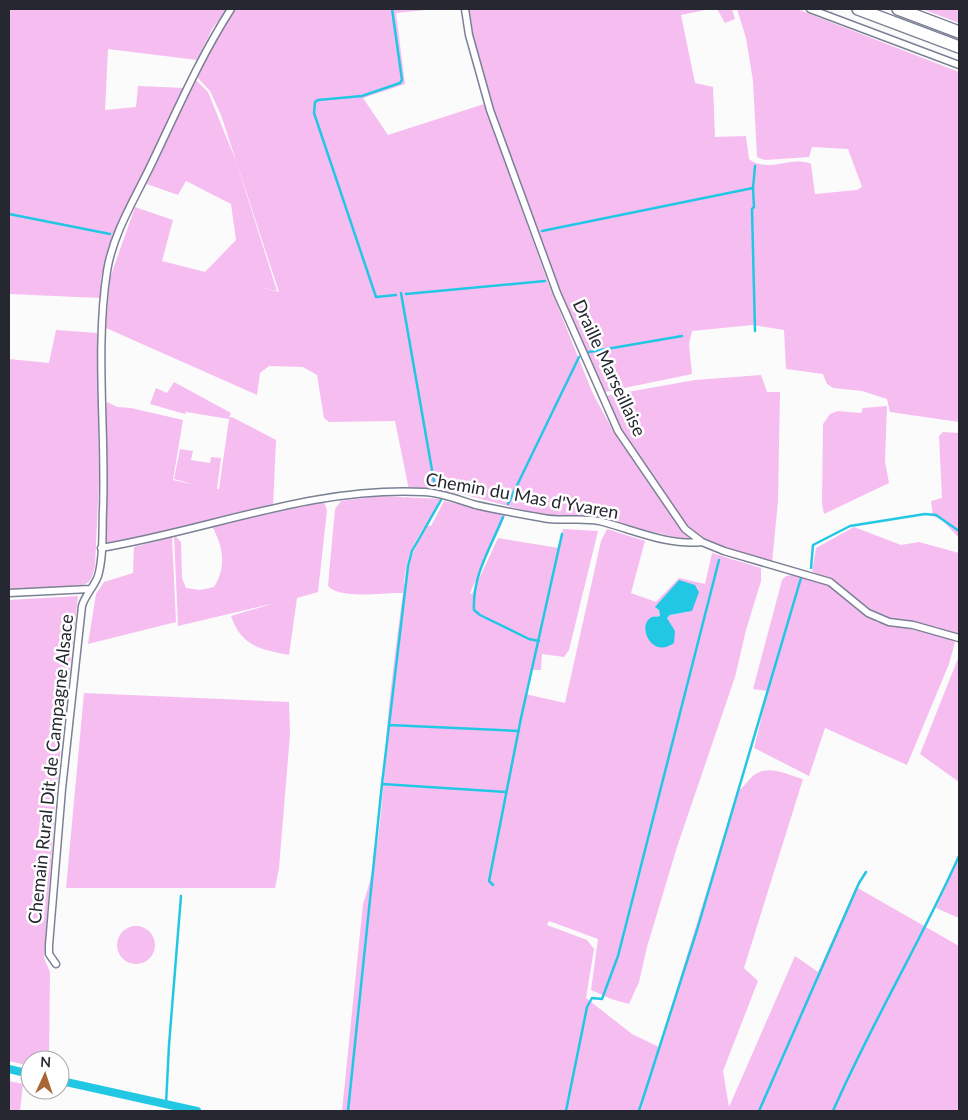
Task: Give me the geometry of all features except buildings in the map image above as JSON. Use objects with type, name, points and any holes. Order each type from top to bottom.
[{"type":"highway","points":[[858,9],[959,47]]},
{"type":"highway","points":[[898,9],[959,32]]},
{"type":"street","name":"Chemain Rural Dit de Campagne Alsace","points":[[56,964],[49,954],[49,945],[62,789],[82,606],[98,576],[101,548],[105,460],[102,334],[108,269],[118,234],[134,198],[207,46],[230,9]]},
{"type":"street","name":"Draille Marseillaise","points":[[465,9],[469,35],[490,110],[557,293],[618,431],[685,529],[702,542],[724,551],[830,582],[868,613],[890,622],[913,625],[959,638]]},
{"type":"street","points":[[810,9],[959,64]]},
{"type":"street","name":"Chemin du Mas d'Yvaren","points":[[101,548],[135,543],[227,518],[314,500],[380,493],[422,492],[435,493],[478,505],[546,519],[583,518],[651,537],[692,543],[702,542]]},
{"type":"street","points":[[9,593],[90,589]]},
{"type":"shaded area","points":[[9,9],[227,9],[212,29],[197,60],[108,49],[105,110],[136,107],[138,86],[185,88],[119,220],[101,277],[100,298],[9,294]]},
{"type":"shaded area","points":[[236,9],[437,9],[396,13],[405,84],[363,98],[388,135],[484,104],[547,280],[593,394],[615,434],[676,521],[689,535],[688,540],[584,516],[543,515],[466,495],[435,490],[409,490],[395,421],[329,422],[324,418],[317,375],[303,367],[269,366],[260,373],[257,395],[106,328],[110,278],[135,207],[173,220],[162,261],[205,272],[236,240],[231,204],[186,181],[178,195],[147,184],[195,79],[208,92],[236,161],[277,291],[258,287],[279,292],[221,115],[210,91],[197,77],[204,58]]},
{"type":"shaded area","points":[[466,9],[710,9],[681,15],[695,83],[713,87],[715,137],[746,136],[749,159],[756,163],[772,165],[804,162],[811,164],[815,194],[857,190],[862,187],[848,149],[812,147],[809,157],[765,160],[757,157],[753,81],[746,38],[737,9],[797,9],[959,72],[959,422],[890,412],[887,399],[862,391],[833,388],[827,384],[823,374],[786,369],[784,330],[753,325],[692,331],[689,344],[692,374],[605,392],[555,281],[536,224],[510,160],[475,52]]},
{"type":"shaded area","points":[[717,9],[732,9],[735,19],[725,23]]},
{"type":"shaded area","points":[[922,9],[959,9],[959,23]]},
{"type":"shaded area","points":[[56,330],[97,333],[99,479],[95,566],[90,580],[83,585],[9,591],[9,359],[49,363]]},
{"type":"shaded area","points":[[761,375],[767,392],[780,392],[778,501],[772,563],[733,552],[710,543],[696,533],[680,517],[636,455],[605,396],[695,380]]},
{"type":"shaded area","points":[[174,382],[231,413],[229,418],[232,417],[276,440],[273,507],[238,513],[107,545],[105,543],[105,416],[107,402],[117,407],[131,408],[183,420],[173,480],[197,485],[174,479],[180,449],[193,451],[191,460],[210,463],[211,457],[221,458],[217,489],[219,489],[229,419],[186,412],[185,414],[150,404],[156,388],[167,393]]},
{"type":"shaded area","points":[[887,406],[885,461],[889,483],[824,514],[822,504],[823,424],[830,414],[838,411],[861,413],[863,408]]},
{"type":"shaded area","points":[[943,432],[959,433],[959,538],[942,520],[933,516],[931,501],[942,498],[939,436]]},
{"type":"shaded area","points":[[380,496],[442,499],[416,540],[411,551],[404,587],[411,558],[426,525],[431,526],[444,501],[506,514],[470,593],[472,594],[498,538],[559,548],[563,529],[598,531],[569,650],[564,657],[542,654],[541,670],[531,670],[525,694],[565,703],[601,541],[607,529],[645,541],[631,593],[656,602],[679,578],[705,584],[712,553],[761,568],[761,581],[746,630],[735,677],[677,847],[647,947],[639,982],[629,1004],[611,999],[591,990],[598,939],[549,921],[547,925],[587,940],[594,949],[586,998],[632,1034],[659,1047],[737,792],[754,775],[766,770],[778,771],[803,779],[744,968],[758,981],[723,1071],[729,1107],[795,956],[818,972],[856,887],[959,946],[959,1111],[641,1111],[645,1095],[640,1111],[342,1111],[363,904],[374,862],[381,817],[389,710],[403,593],[352,594],[342,593],[328,586],[335,509],[341,501]],"holes":[[[698,587],[688,612],[670,615],[667,618],[671,626],[670,647],[645,631],[652,617],[660,616],[659,610],[656,608]]]},
{"type":"shaded area","points":[[324,502],[327,510],[318,592],[297,598],[289,655],[253,645],[241,634],[231,616],[275,603],[178,626],[174,535],[181,542],[182,578],[186,588],[200,590],[214,587],[221,572],[222,556],[219,541],[212,526]]},
{"type":"shaded area","points":[[854,527],[901,545],[919,542],[959,553],[959,634],[877,615],[843,589],[812,571],[816,548]]},
{"type":"shaded area","points":[[172,537],[176,622],[88,644],[96,594],[104,582],[133,573],[134,547]]},
{"type":"shaded area","points":[[786,576],[808,577],[830,585],[876,622],[951,638],[955,642],[949,664],[907,765],[825,728],[809,776],[754,748],[768,691],[753,689],[782,580]]},
{"type":"shaded area","points":[[78,596],[56,793],[44,958],[50,972],[49,1050],[20,1050],[20,1064],[9,1061],[9,600]]},
{"type":"shaded area","points":[[959,656],[959,782],[920,754]]},
{"type":"shaded area","points":[[84,693],[289,702],[290,734],[279,868],[275,888],[66,888]]},
{"type":"shaded area","points":[[959,858],[959,918],[936,908]]},
{"type":"shaded area","points":[[136,926],[149,932],[155,945],[149,958],[136,964],[123,958],[117,945],[123,932]]},
{"type":"shaded area","points":[[9,1081],[20,1083],[21,1100],[20,1111],[9,1111]]},
{"type":"water","points":[[679,580],[695,585],[699,592],[692,611],[670,615],[667,618],[675,631],[674,643],[666,647],[659,647],[648,639],[645,626],[652,617],[660,616],[659,610],[655,607]]},
{"type":"waterway","points":[[392,9],[402,80],[400,83],[362,96],[318,100],[315,102],[314,113],[376,297],[396,295]]},
{"type":"waterway","points":[[755,166],[754,207],[752,209],[755,331]]},
{"type":"waterway","points":[[542,231],[753,188]]},
{"type":"waterway","points":[[9,214],[110,234]]},
{"type":"waterway","points":[[406,294],[545,281]]},
{"type":"waterway","points":[[401,293],[436,493]]},
{"type":"waterway","points":[[589,352],[682,336]]},
{"type":"waterway","points":[[508,504],[579,357]]},
{"type":"waterway","points":[[348,1111],[382,784],[408,566],[412,551],[441,500]]},
{"type":"waterway","points":[[811,568],[813,545],[850,526],[925,514],[936,515],[959,531]]},
{"type":"waterway","points":[[503,517],[479,574],[474,597],[474,610],[480,615],[529,639],[539,641]]},
{"type":"waterway","points":[[493,885],[489,881],[521,718],[562,534]]},
{"type":"waterway","points":[[566,1111],[587,1007],[592,998],[602,999],[618,956],[719,560]]},
{"type":"waterway","points":[[639,1111],[697,930],[801,578]]},
{"type":"waterway","points":[[389,725],[519,731]]},
{"type":"waterway","points":[[382,784],[506,792]]},
{"type":"waterway","points":[[833,1111],[959,856]]},
{"type":"waterway","points":[[759,1111],[859,883],[866,872]]},
{"type":"waterway","points":[[166,1104],[181,896]]},
{"type":"waterway","points":[[9,1069],[20,1072]]},
{"type":"waterway","points":[[70,1083],[197,1111]]}]
